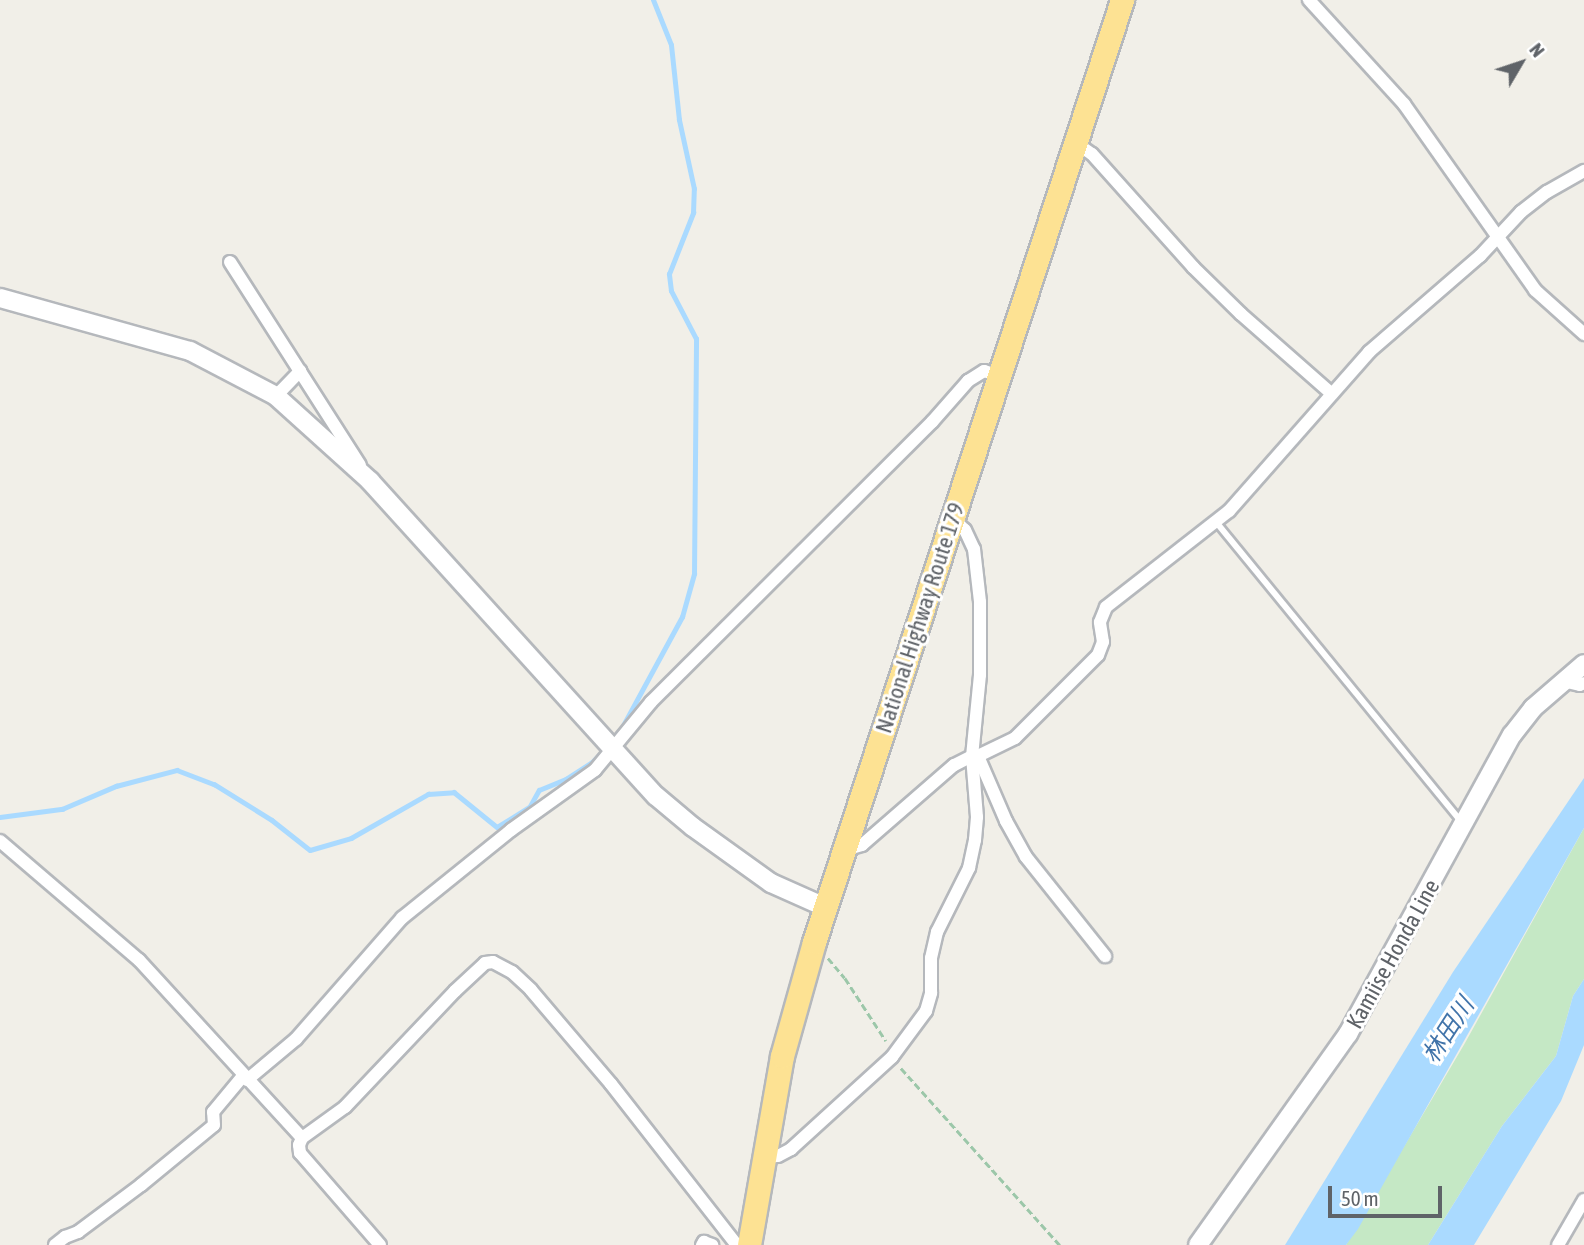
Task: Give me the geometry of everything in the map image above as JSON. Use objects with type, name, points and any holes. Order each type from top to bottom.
[{"type":"highway","name":"National Highway Route 179","points":[[749,1245],[782,1056],[814,942],[1122,0]]},
{"type":"street","points":[[1309,0],[1404,104],[1535,290],[1584,334]]},
{"type":"street","points":[[1076,144],[1092,154],[1193,267],[1241,314],[1331,393]]},
{"type":"street","points":[[844,850],[862,845],[954,765],[1015,738],[1098,655],[1103,642],[1100,622],[1106,607],[1230,512],[1293,443],[1331,393],[1369,352],[1547,191],[1584,171]]},
{"type":"street","points":[[230,262],[370,481]]},
{"type":"street","points":[[0,298],[190,351],[275,396],[370,481],[656,796],[729,855],[771,883],[825,907]]},
{"type":"street","points":[[55,1245],[78,1232],[141,1185],[214,1125],[214,1112],[245,1078],[296,1039],[402,918],[511,830],[594,771],[609,747],[651,702],[932,422],[968,381],[984,371],[1000,376]]},
{"type":"street","points":[[275,396],[300,372]]},
{"type":"street","points":[[763,1158],[778,1156],[791,1149],[892,1057],[926,1011],[931,992],[931,958],[937,932],[969,868],[977,817],[975,756],[980,675],[980,603],[974,549],[965,530],[953,519]]},
{"type":"street","name":"Kamiise Honda Line","points":[[1198,1245],[1348,1034],[1512,735],[1533,708],[1584,664]]},
{"type":"street","points":[[1563,681],[1580,685],[1584,682]]},
{"type":"street","points":[[975,756],[1026,856],[1105,956]]},
{"type":"street","points":[[0,841],[139,960],[302,1138]]},
{"type":"street","points":[[380,1245],[300,1153],[302,1138],[345,1107],[456,991],[485,963],[492,962],[512,972],[548,1011],[611,1084],[737,1245]]},
{"type":"street","points":[[1558,1245],[1584,1200]]},
{"type":"street","points":[[702,1245],[704,1242],[712,1245]]},
{"type":"lane","points":[[1216,522],[1464,824]]},
{"type":"path","points":[[814,942],[845,978],[885,1040],[892,1057],[923,1097],[1060,1245]]},
{"type":"green space","points":[[1584,828],[1584,979],[1573,996],[1556,1056],[1502,1126],[1428,1245],[1346,1245],[1465,1043]]},
{"type":"water","name":"林田川","points":[[1584,778],[1584,828],[1358,1229],[1346,1245],[1285,1245],[1453,972]]},
{"type":"water","points":[[1584,979],[1584,1045],[1561,1101],[1474,1245],[1428,1245],[1502,1126],[1556,1056],[1573,996]]},
{"type":"waterway","points":[[620,731],[682,617],[694,574],[696,339],[671,291],[669,274],[693,213],[694,189],[679,120],[671,45],[653,0]]},
{"type":"waterway","points":[[0,817],[62,809],[116,786],[177,770],[214,784],[272,820],[310,850],[351,838],[428,794],[454,792],[497,827],[530,806],[539,790],[566,779],[591,763],[605,749]]}]
